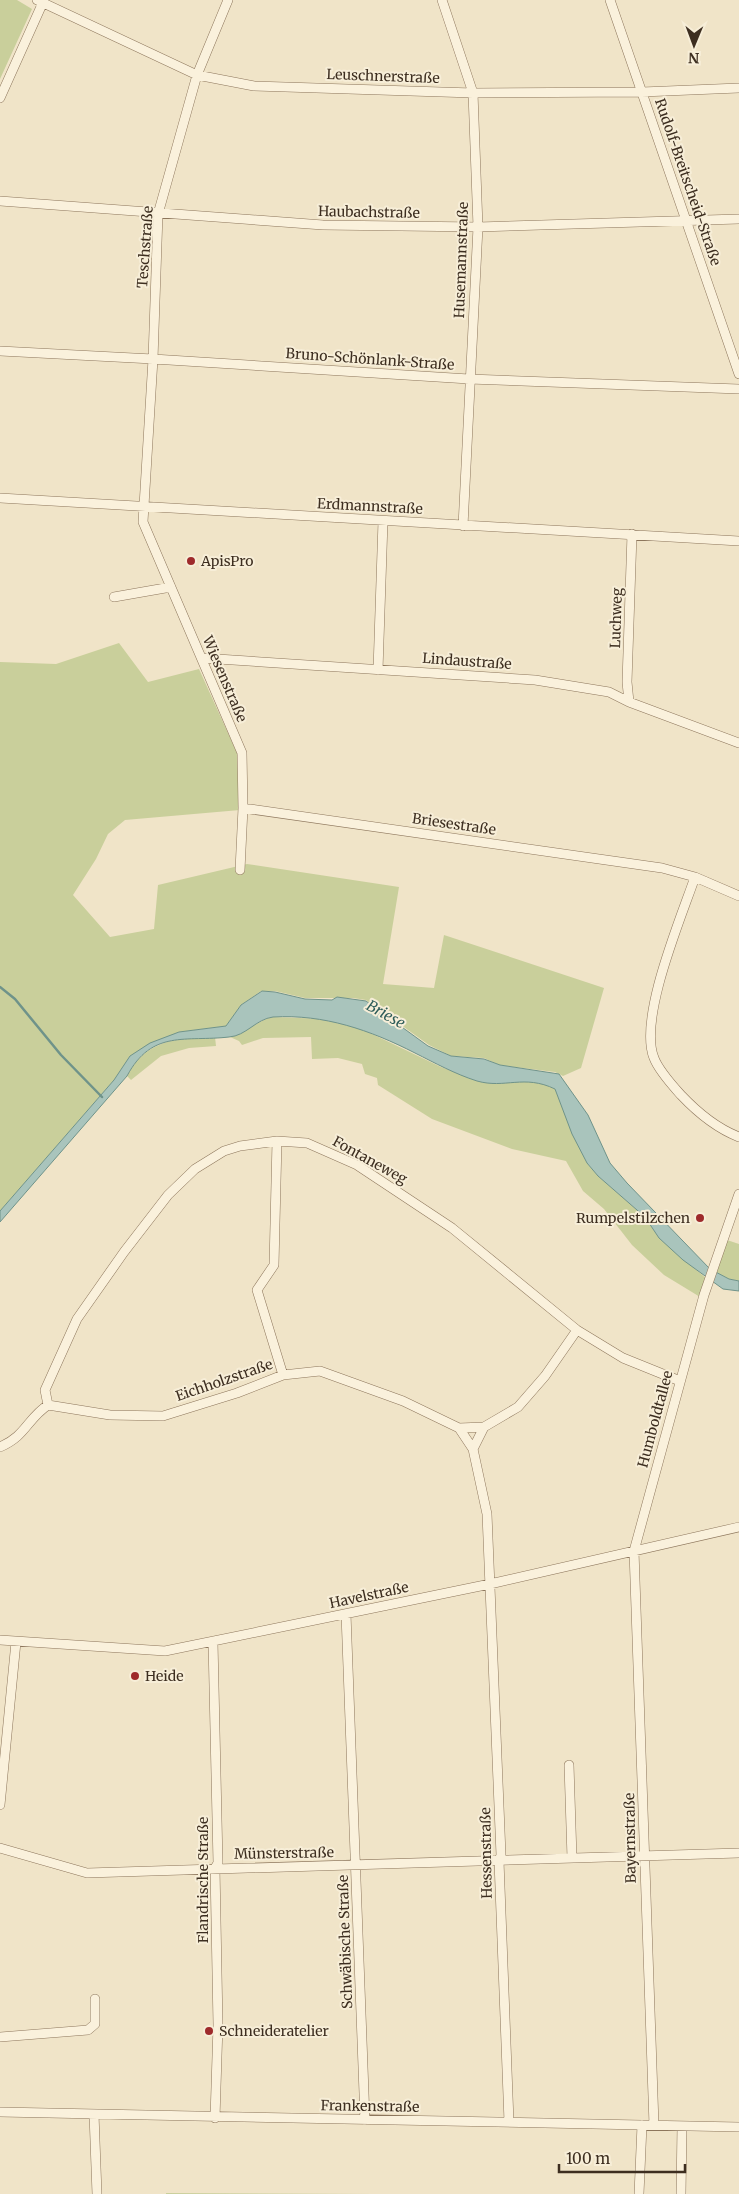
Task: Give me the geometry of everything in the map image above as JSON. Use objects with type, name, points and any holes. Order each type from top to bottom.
[{"type":"street","name":"Teschstraße","points":[[144,506],[153,359],[158,214],[197,75],[228,0]]},
{"type":"street","name":"Husemannstraße","points":[[442,0],[473,93],[478,227],[463,526]]},
{"type":"street","name":"Rudolf-Breitscheid-Straße","points":[[610,0],[688,221],[739,374]]},
{"type":"street","name":"Leuschnerstraße","points":[[41,1],[197,75],[254,86],[473,93],[642,92],[739,88]]},
{"type":"street","points":[[0,98],[41,1]]},
{"type":"street","name":"Haubachstraße","points":[[0,201],[323,225],[478,227],[739,219]]},
{"type":"street","name":"Bruno-Schönlank-Straße","points":[[0,351],[470,379],[739,389]]},
{"type":"street","name":"Erdmannstraße","points":[[0,498],[739,541]]},
{"type":"street","name":"Wiesenstraße","points":[[144,506],[143,522],[242,753],[243,808],[240,870]]},
{"type":"street","points":[[378,670],[384,521]]},
{"type":"street","name":"Luchweg","points":[[629,702],[632,534]]},
{"type":"street","points":[[114,597],[171,587]]},
{"type":"street","name":"Lindaustraße","points":[[202,658],[535,680],[609,692],[629,702],[739,743]]},
{"type":"street","name":"Briesestraße","points":[[243,808],[662,868],[695,877],[739,896]]},
{"type":"street","points":[[695,877],[654,998],[651,1028],[653,1058],[673,1086],[696,1110],[724,1131],[739,1137]]},
{"type":"street","points":[[277,1141],[274,1265],[257,1290],[283,1375]]},
{"type":"street","name":"Fontaneweg","points":[[48,1405],[45,1390],[77,1319],[124,1252],[172,1190],[195,1169],[224,1151],[277,1141],[307,1143],[340,1156],[421,1205],[577,1330],[623,1358],[680,1381]]},
{"type":"street","name":"Humboldtallee","points":[[634,1551],[704,1295],[739,1194]]},
{"type":"street","name":"Eichholzstraße","points":[[48,1405],[110,1415],[163,1416],[237,1393],[283,1375],[320,1371],[403,1401],[459,1428],[484,1427],[518,1408],[545,1376],[577,1330]]},
{"type":"street","points":[[0,1447],[14,1441],[24,1432],[38,1412],[48,1405]]},
{"type":"street","points":[[473,1449],[484,1427]]},
{"type":"street","points":[[459,1428],[473,1449],[487,1514],[490,1584]]},
{"type":"street","name":"Havelstraße","points":[[0,1640],[165,1651],[490,1584],[739,1527]]},
{"type":"street","name":"Bayernstraße","points":[[634,1551],[646,1848],[643,1855],[654,2125]]},
{"type":"street","name":"Hessenstraße","points":[[490,1584],[509,2122]]},
{"type":"street","name":"Schwäbische Straße","points":[[346,1614],[364,2120]]},
{"type":"street","points":[[0,1805],[16,1642]]},
{"type":"street","name":"Flandrische Straße","points":[[213,1642],[218,1864],[215,1868],[218,2024],[215,2118]]},
{"type":"street","points":[[569,1765],[572,1858]]},
{"type":"street","name":"Münsterstraße","points":[[0,1848],[86,1873],[739,1853]]},
{"type":"street","points":[[0,2037],[88,2030],[95,2024],[95,1999]]},
{"type":"street","name":"Frankenstraße","points":[[0,2112],[215,2118],[739,2127]]},
{"type":"street","points":[[94,2114],[96,2194]]},
{"type":"street","points":[[639,2194],[642,2125]]},
{"type":"street","points":[[681,2194],[682,2126]]},
{"type":"green space","points":[[0,0],[17,0],[32,9],[0,79]]},
{"type":"green space","points":[[119,643],[148,682],[199,669],[237,753],[240,810],[125,820],[108,834],[96,859],[73,895],[110,937],[154,929],[158,885],[247,864],[399,887],[383,984],[434,988],[444,935],[604,988],[581,1068],[563,1076],[555,1072],[499,1065],[484,1058],[451,1056],[429,1045],[366,1000],[353,998],[305,998],[275,991],[261,991],[241,1005],[226,1026],[179,1032],[130,1056],[114,1080],[0,1211],[0,662],[56,664]]},
{"type":"green space","points":[[272,1017],[327,1019],[366,1031],[441,1067],[478,1081],[536,1081],[555,1089],[587,1163],[598,1176],[645,1217],[659,1238],[707,1279],[705,1300],[664,1275],[632,1245],[604,1209],[583,1191],[566,1161],[512,1149],[432,1119],[378,1085],[377,1078],[365,1074],[362,1064],[338,1058],[312,1059],[311,1037],[263,1038],[242,1045],[239,1041],[230,1037]]},
{"type":"green space","points":[[189,1037],[215,1037],[216,1046],[189,1048],[161,1056],[131,1080],[127,1076],[139,1059],[152,1048],[169,1041]]},
{"type":"green space","points":[[724,1239],[739,1244],[739,1281],[729,1279],[713,1271]]},
{"type":"green space","points":[[166,2193],[375,2194],[166,2194]]},
{"type":"water","points":[[262,991],[305,999],[332,1000],[337,997],[366,1001],[428,1046],[451,1056],[484,1059],[500,1065],[559,1074],[588,1115],[610,1163],[710,1269],[729,1279],[739,1281],[739,1291],[723,1289],[683,1260],[659,1238],[645,1217],[598,1176],[587,1163],[572,1134],[555,1089],[534,1083],[497,1084],[477,1081],[453,1072],[381,1037],[346,1025],[310,1018],[267,1018],[235,1036],[171,1041],[159,1044],[147,1051],[0,1222],[0,1211],[114,1080],[130,1056],[150,1043],[179,1032],[226,1026],[241,1005]]},
{"type":"waterway","points":[[0,987],[15,999],[61,1055],[102,1097]]},
{"type":"place","name":"ApisPro","points":[[191,561]]},
{"type":"place","name":"Rumpelstilzchen","points":[[700,1218]]},
{"type":"place","name":"Heide","points":[[135,1676]]},
{"type":"place","name":"Schneideratelier","points":[[209,2031]]},
{"type":"water label","name":"Briese","points":[[386,1014]]}]
